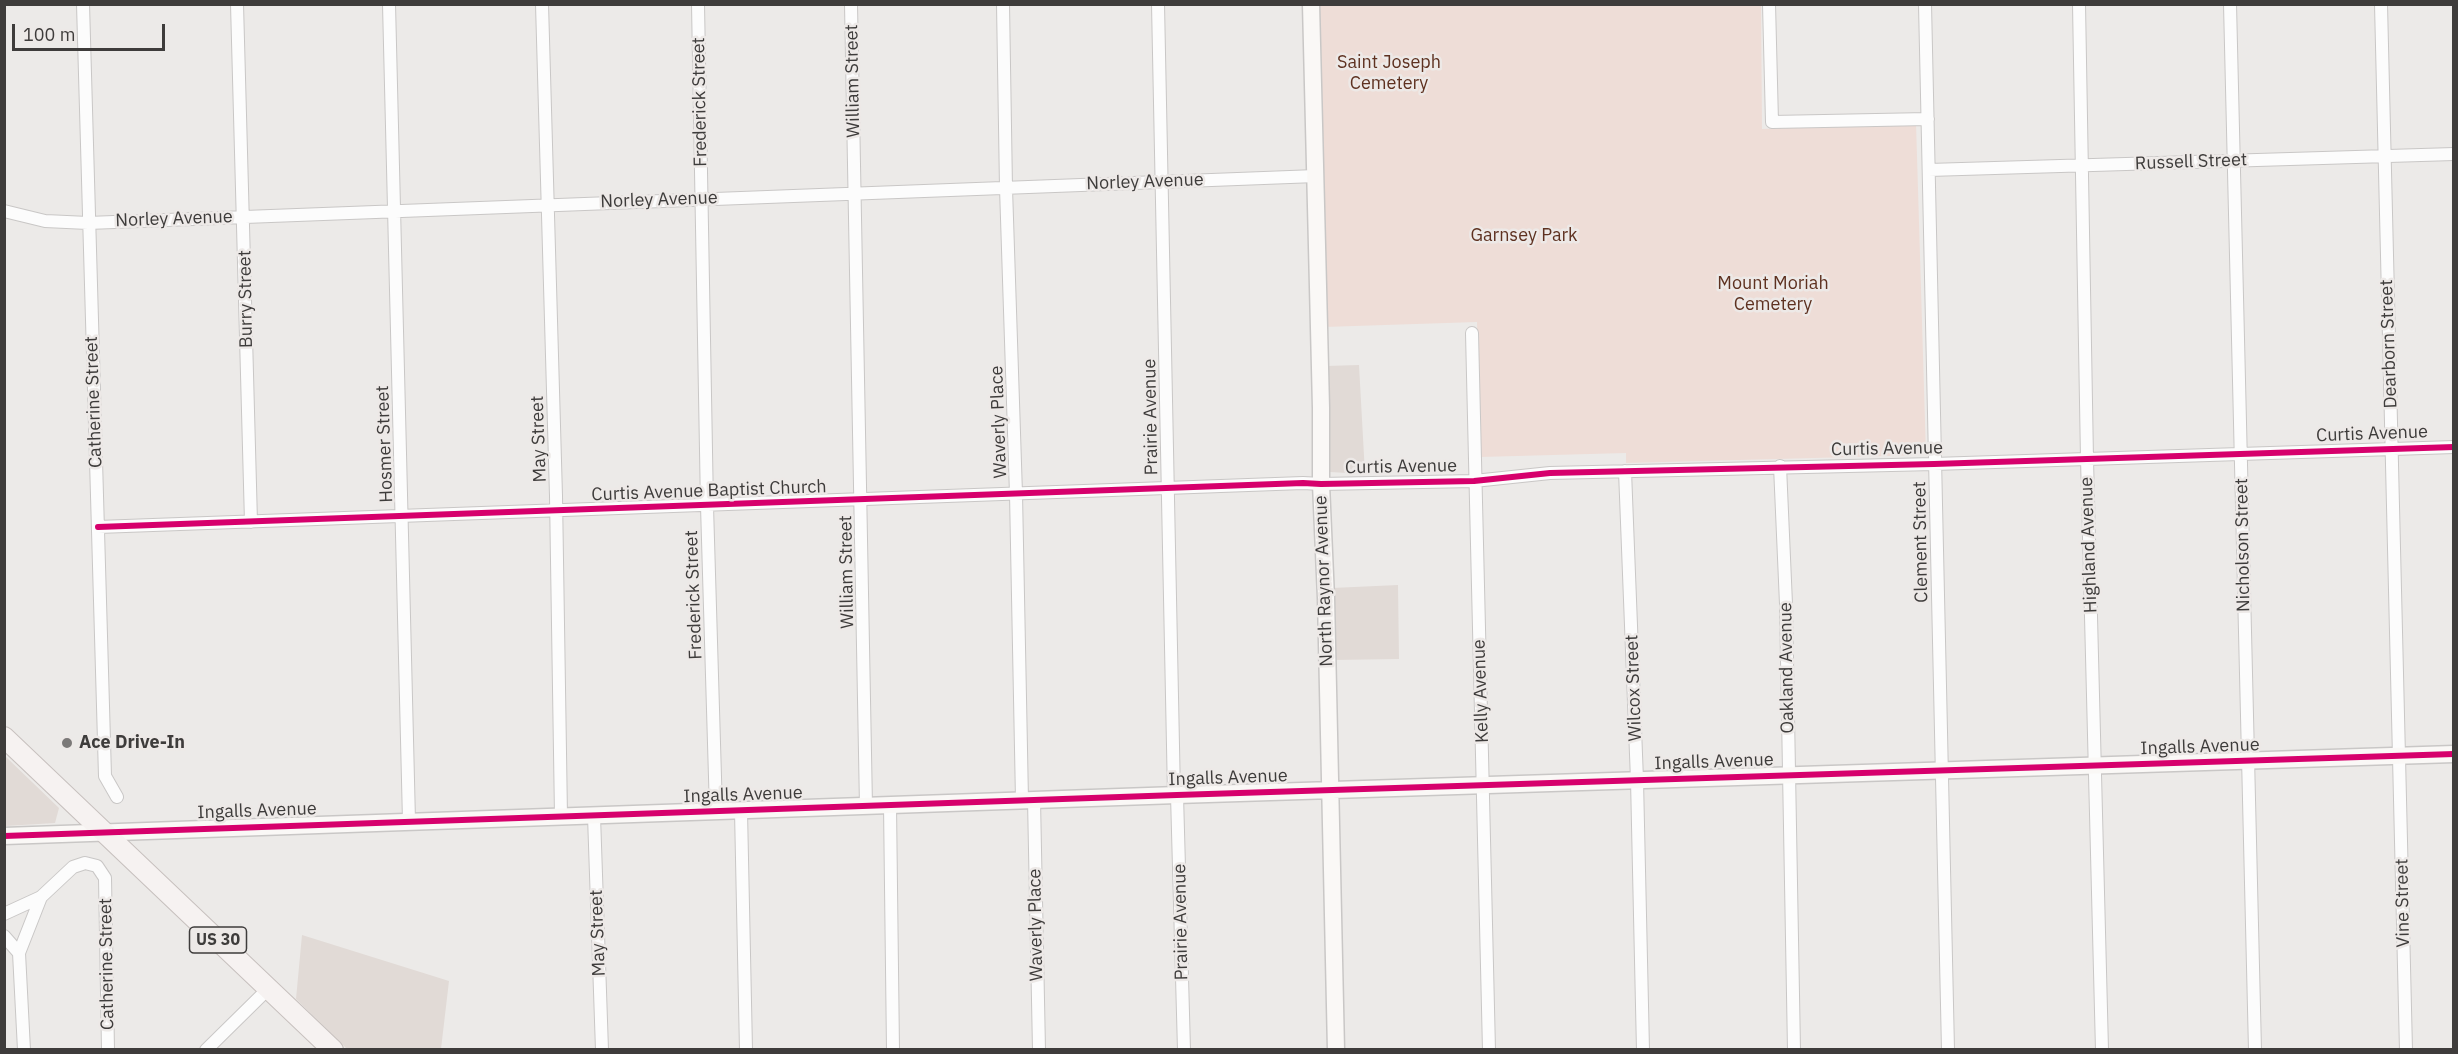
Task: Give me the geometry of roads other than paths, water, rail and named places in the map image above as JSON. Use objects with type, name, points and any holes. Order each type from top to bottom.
[{"type":"main road","name":"US 30","points":[[4,737],[333,1050]]},
{"type":"street","name":"Catherine Street","points":[[83,4],[105,776],[117,797]]},
{"type":"street","name":"Burry Street","points":[[237,4],[251,522]]},
{"type":"street","name":"Hosmer Street","points":[[389,4],[403,516],[408,821]]},
{"type":"street","name":"May Street","points":[[542,4],[556,511],[561,816]]},
{"type":"street","name":"Frederick Street","points":[[698,4],[707,506],[716,811]]},
{"type":"street","name":"William Street","points":[[851,4],[866,806]]},
{"type":"street","name":"Waverly Place","points":[[1003,4],[1006,188],[1016,494],[1039,1050]]},
{"type":"street","name":"Prairie Avenue","points":[[1158,4],[1167,488],[1184,1050]]},
{"type":"street","name":"North Raynor Avenue","points":[[1311,4],[1336,1050]]},
{"type":"street","points":[[1769,4],[1772,122],[1928,119]]},
{"type":"street","name":"Clement Street","points":[[1925,4],[1948,1050]]},
{"type":"street","name":"Highland Avenue","points":[[2079,4],[2087,459],[2097,765],[2102,1050]]},
{"type":"street","name":"Nicholson Street","points":[[2229,4],[2255,1050]]},
{"type":"street","name":"Dearborn Street","points":[[2380,4],[2400,756]]},
{"type":"street","name":"Russell Street","points":[[1929,170],[2454,154]]},
{"type":"street","name":"Norley Avenue","points":[[4,211],[45,221],[88,223],[1316,176]]},
{"type":"street","name":"Kelly Avenue","points":[[1472,333],[1489,1050]]},
{"type":"street","name":"Curtis Avenue","points":[[1321,484],[1474,481],[1550,473],[1934,464],[2454,447]]},
{"type":"street","name":"Oakland Avenue","points":[[1780,466],[1794,1050]]},
{"type":"street","name":"Wilcox Street","points":[[1626,471],[1637,780],[1643,1050]]},
{"type":"street","name":"Curtis Avenue Baptist Church","points":[[98,527],[1321,484]]},
{"type":"street","name":"Ingalls Avenue","points":[[4,836],[1484,784],[2454,754]]},
{"type":"street","name":"Vine Street","points":[[2400,756],[2406,1050]]},
{"type":"street","points":[[890,805],[892,1050]]},
{"type":"street","points":[[741,811],[746,1050]]},
{"type":"street","name":"May Street","points":[[594,816],[602,1050]]},
{"type":"street","name":"Catherine Street","points":[[41,897],[73,867],[85,863],[97,866],[105,878],[108,1050]]},
{"type":"street","points":[[4,914],[41,897]]},
{"type":"street","points":[[24,1050],[19,953],[41,897]]},
{"type":"street","points":[[4,936],[19,953]]},
{"type":"street","points":[[206,1050],[269,988]]},
{"type":"place","name":"Ace Drive-In","points":[[67,743]]},
{"type":"park label","name":"Saint Joseph Cemetery","points":[[1389,73]]},
{"type":"park label","name":"Garnsey Park","points":[[1524,236]]},
{"type":"park label","name":"Mount Moriah Cemetery","points":[[1773,294]]}]
